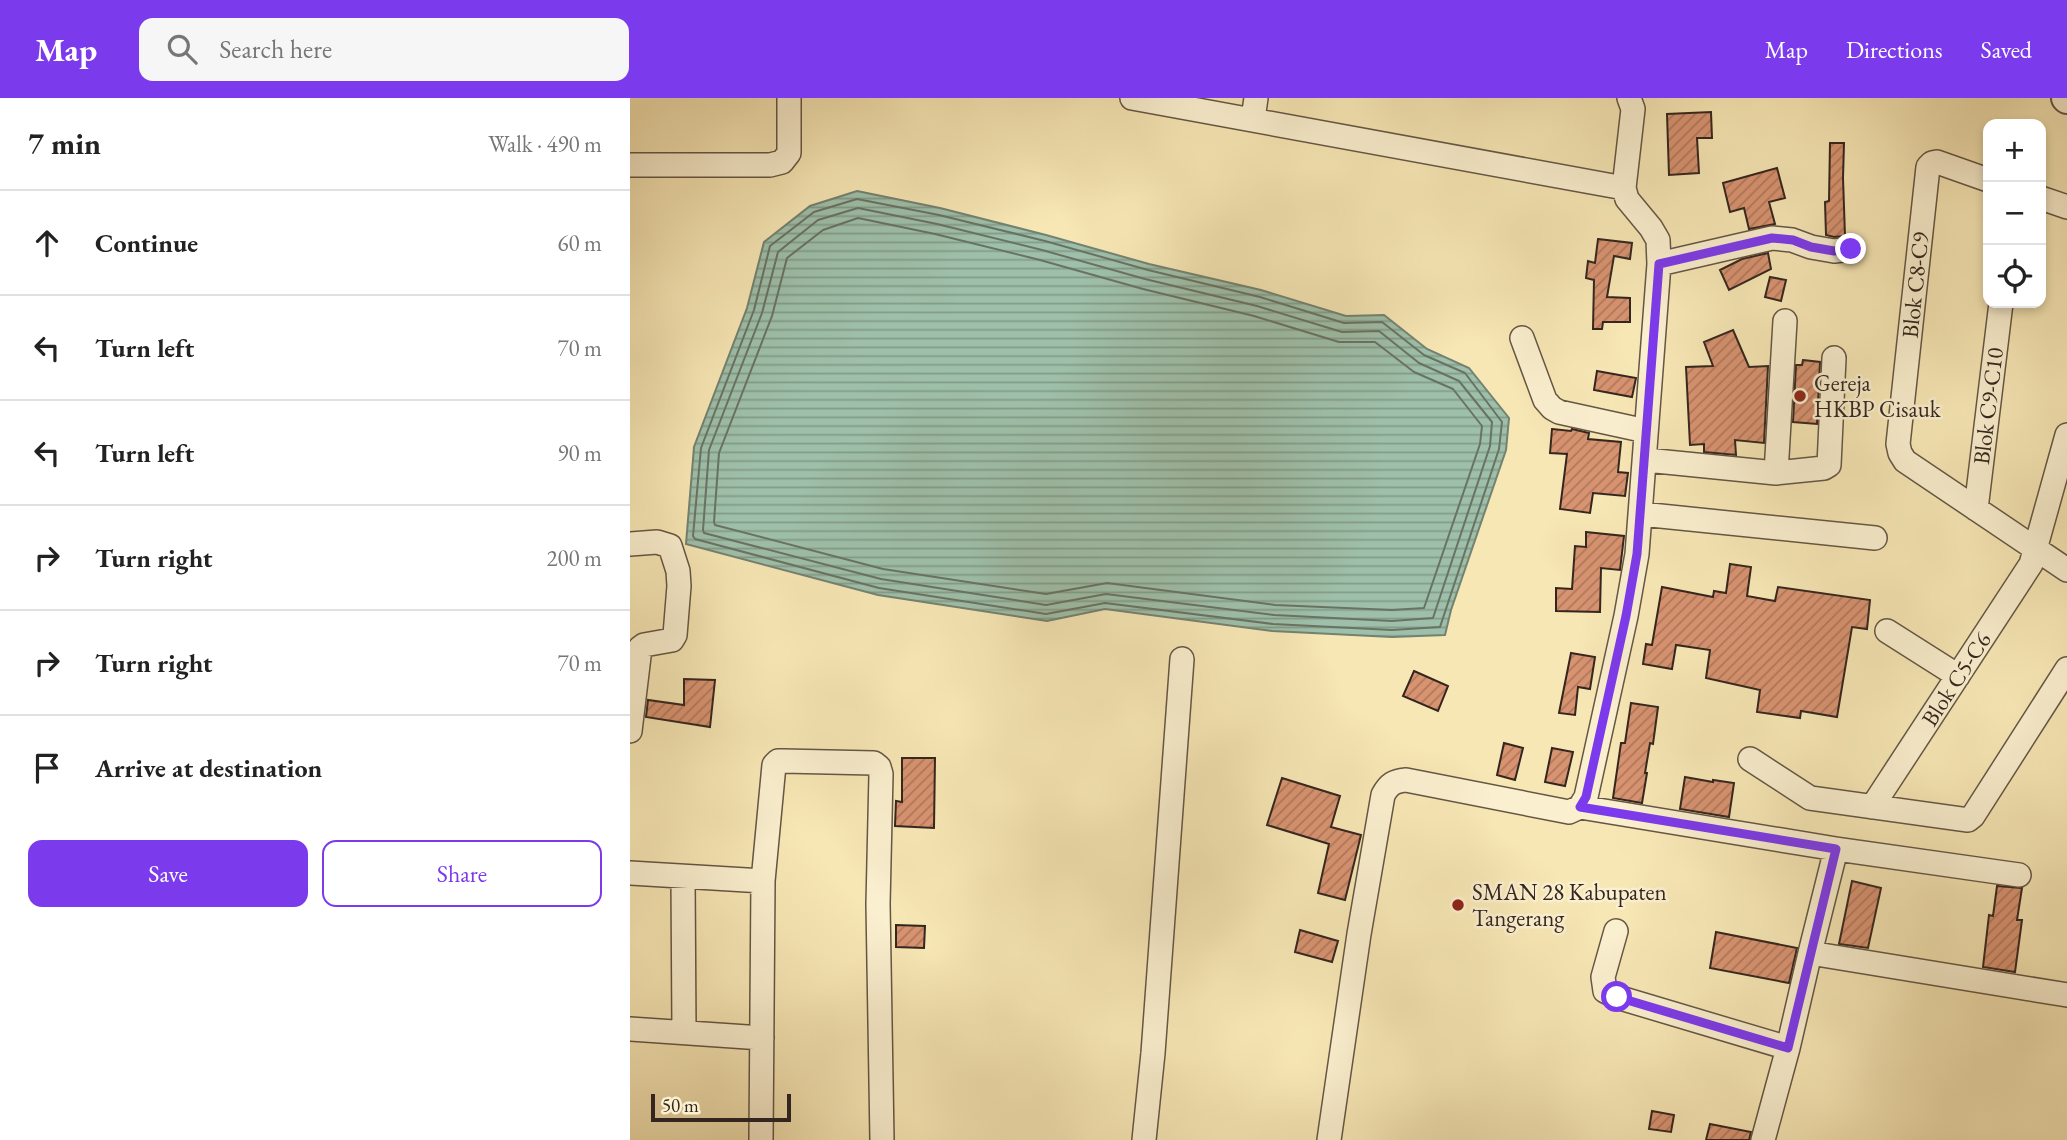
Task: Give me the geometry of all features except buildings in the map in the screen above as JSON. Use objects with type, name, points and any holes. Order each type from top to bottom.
[{"type":"street","points":[[630,165],[782,162],[789,153],[789,98]]},
{"type":"street","points":[[1132,98],[1255,108],[1624,188]]},
{"type":"street","points":[[1329,1140],[1359,934],[1383,795],[1388,787],[1394,781],[1406,780],[1570,812],[1580,807],[1586,797],[1637,554],[1659,264],[1658,240],[1627,199],[1624,188],[1633,109],[1629,98]]},
{"type":"street","name":"Blok C8-C9","points":[[1976,509],[1905,461],[1898,444],[1928,167],[1937,162],[1983,178]]},
{"type":"street","points":[[2046,200],[2067,207]]},
{"type":"street","points":[[1659,264],[1772,238],[1793,240],[1834,251],[1851,249]]},
{"type":"street","name":"Blok C9-C10","points":[[1976,509],[2000,308]]},
{"type":"street","points":[[1776,473],[1786,321]]},
{"type":"street","points":[[1522,338],[1545,400],[1552,408],[1559,412],[1646,431]]},
{"type":"street","points":[[1646,460],[1776,473],[1819,470],[1829,465],[1834,358]]},
{"type":"street","name":"Blok C5-C6","points":[[1872,807],[2031,564],[2067,435]]},
{"type":"street","points":[[1976,509],[2067,569]]},
{"type":"street","points":[[1641,514],[1875,538]]},
{"type":"street","points":[[630,544],[657,542],[670,546],[678,571],[679,586],[675,635],[671,640],[640,648],[630,731]]},
{"type":"street","points":[[1887,631],[1958,676]]},
{"type":"street","points":[[1144,1140],[1153,1053],[1182,659]]},
{"type":"street","points":[[1750,759],[1811,798],[1968,820],[2067,669]]},
{"type":"street","points":[[761,1140],[763,881],[774,765],[783,761],[874,763],[881,774],[878,904],[882,1140]]},
{"type":"street","points":[[1580,807],[2019,876]]},
{"type":"street","points":[[1763,1140],[1836,849]]},
{"type":"street","points":[[630,873],[763,881]]},
{"type":"street","points":[[683,877],[684,1032]]},
{"type":"street","points":[[1616,931],[1603,976],[1605,990],[1617,997],[1788,1048]]},
{"type":"street","points":[[1810,953],[2067,995]]},
{"type":"street","points":[[630,1030],[762,1038]]},
{"type":"water","points":[[857,191],[940,208],[1046,235],[1149,264],[1261,290],[1346,316],[1384,315],[1427,349],[1469,368],[1509,418],[1506,450],[1451,610],[1445,635],[1392,637],[1272,631],[1105,609],[1047,621],[878,595],[686,544],[694,447],[747,308],[764,242],[810,206]]},
{"type":"place","name":"Gereja HKBP Cisauk","points":[[1800,396]]},
{"type":"place","name":"SMAN 28 Kabupaten Tangerang","points":[[1458,905]]},
{"type":"route","points":[[1617,997],[1788,1048],[1836,849],[1580,807],[1586,797],[1637,554],[1659,264],[1772,238],[1793,240],[1834,251],[1851,249]]}]
